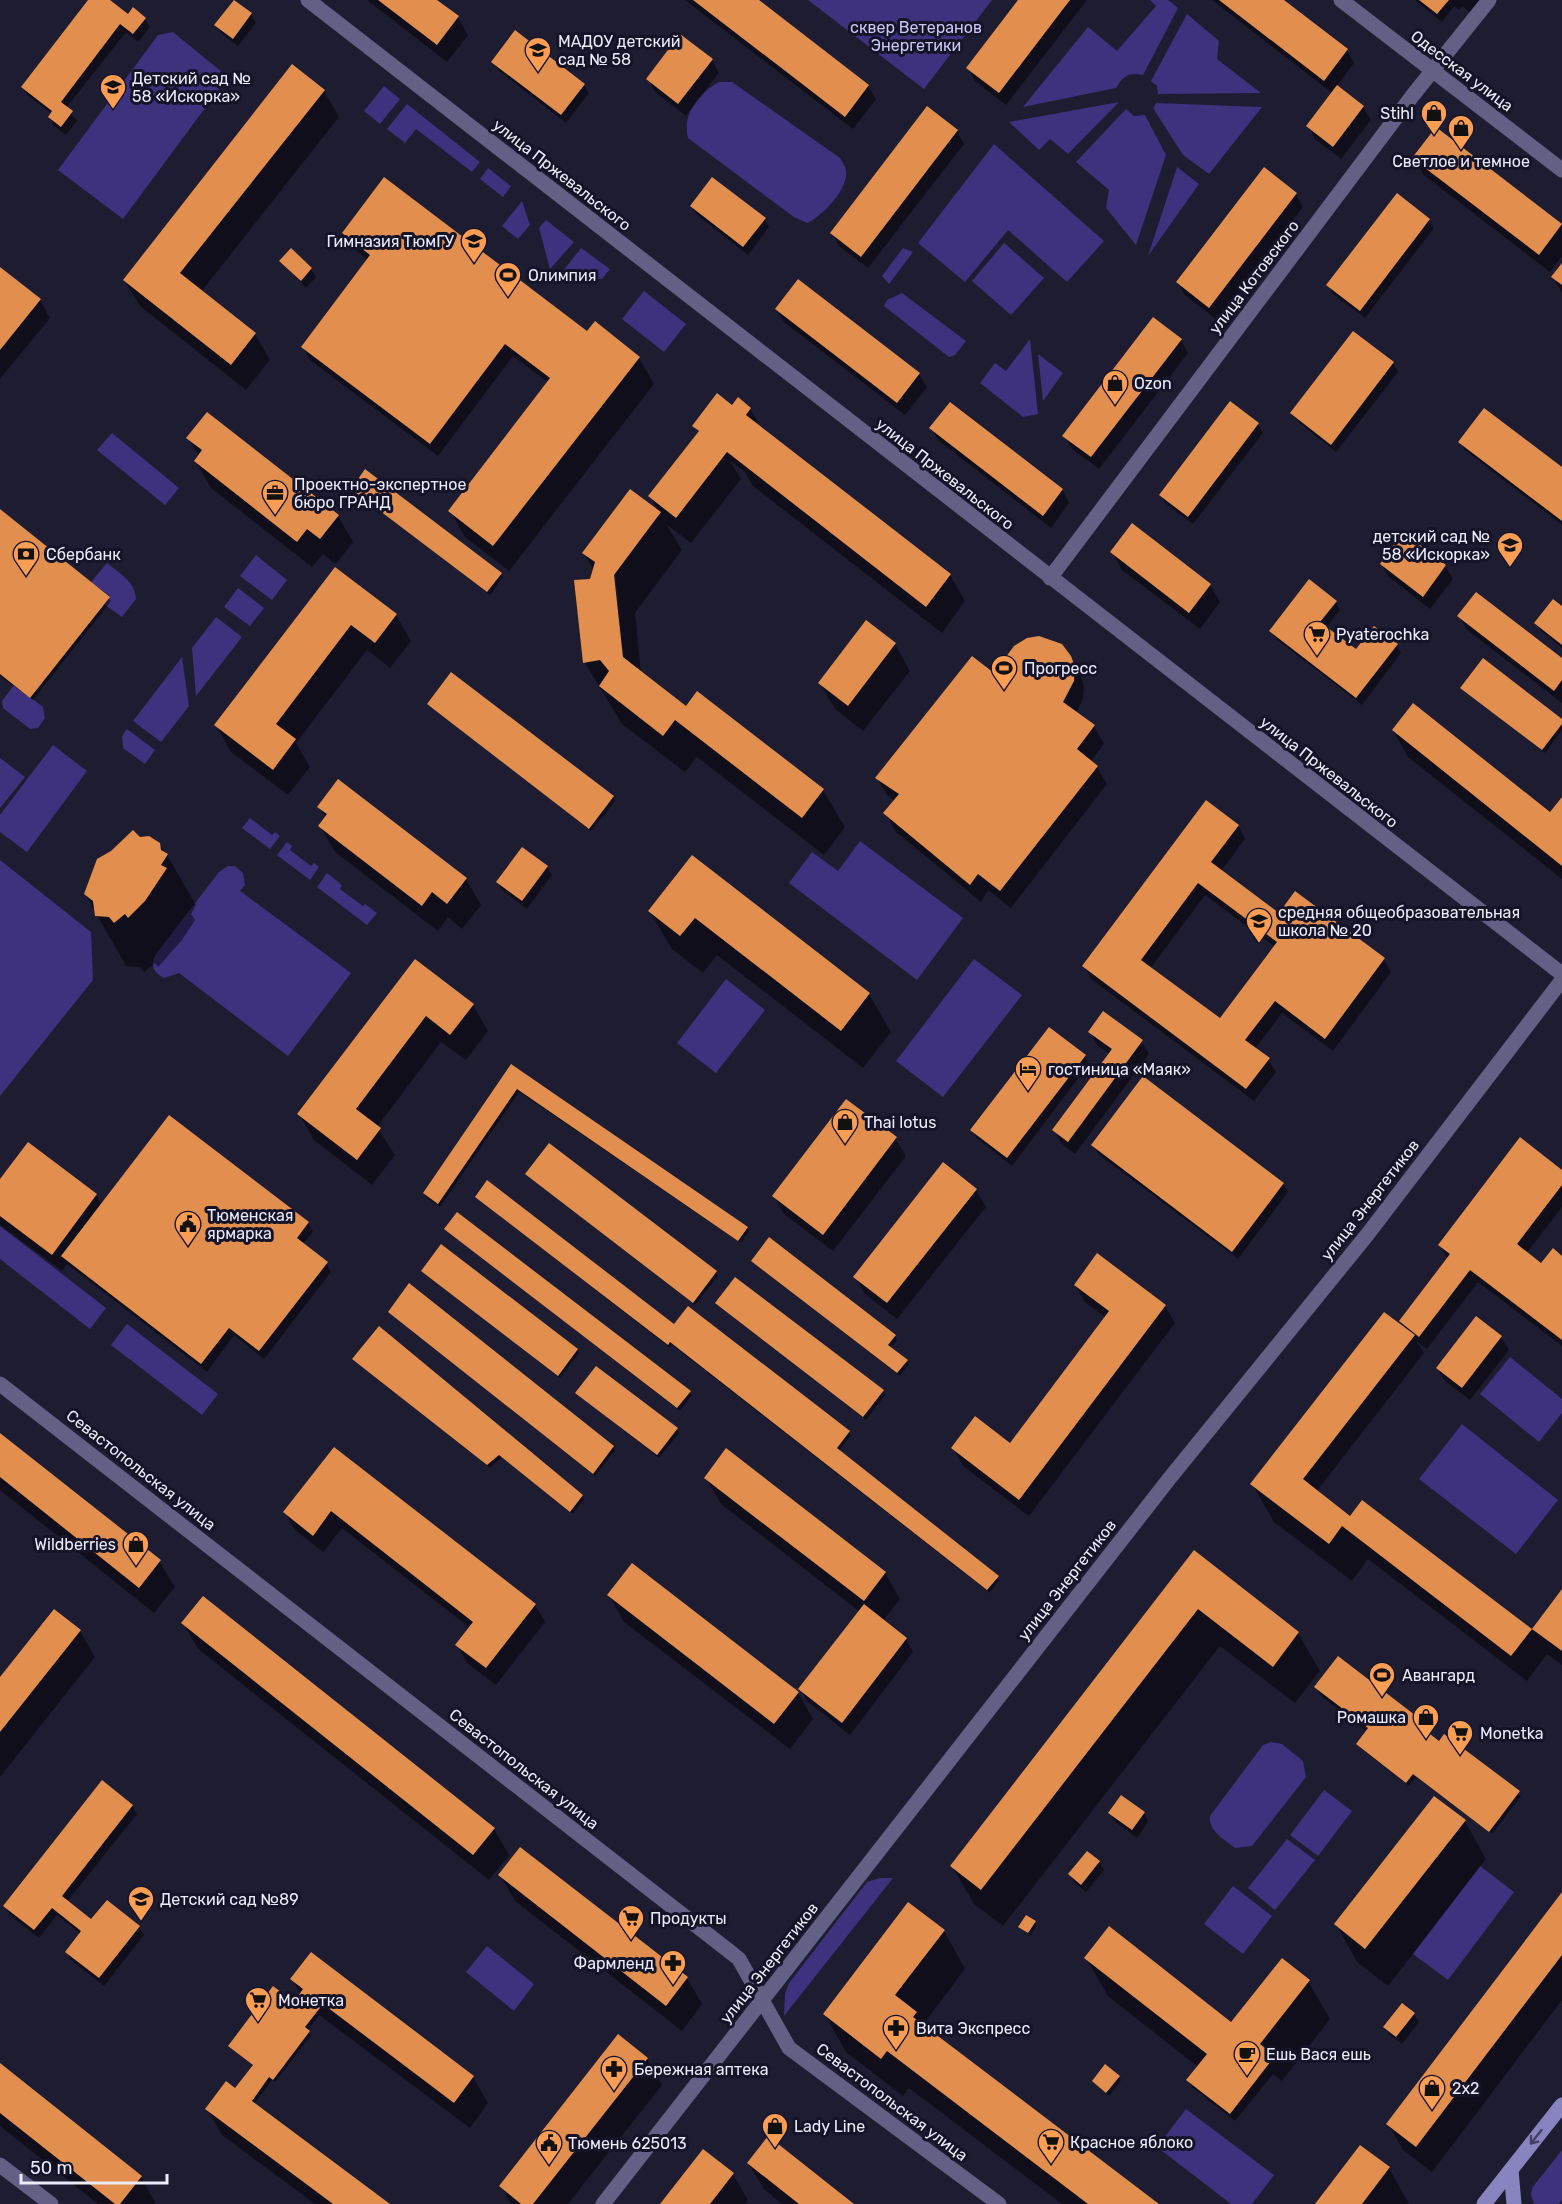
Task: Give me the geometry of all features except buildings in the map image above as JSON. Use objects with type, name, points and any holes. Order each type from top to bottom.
[{"type":"main road","points":[[1484,2204],[1562,2105]]},
{"type":"main road","points":[[1511,2170],[1514,2204]]},
{"type":"street","name":"улица Пржевальского","points":[[308,0],[1562,974]]},
{"type":"street","name":"Одесская улица","points":[[1341,0],[1562,170]]},
{"type":"street","name":"улица Котовского","points":[[1050,578],[1489,0]]},
{"type":"street","name":"улица Энергетиков","points":[[603,2204],[1169,1479],[1367,1235],[1562,980]]},
{"type":"street","name":"Севастопольская улица","points":[[0,1384],[739,1959],[761,2002],[789,2048],[999,2204]]},
{"type":"street","points":[[0,2164],[51,2204]]},
{"type":"green space","name":"сквер Ветеранов Энергетики","points":[[808,0],[992,0],[924,89]]},
{"type":"green space","points":[[1150,0],[1168,0],[1178,8],[1143,75],[1127,76],[1116,88],[1023,107],[1088,27],[1117,51],[1156,6]]},
{"type":"green space","points":[[1187,14],[1219,41],[1217,59],[1261,93],[1158,94],[1157,86],[1151,81]]},
{"type":"green space","points":[[173,32],[228,77],[123,219],[58,170],[158,35]]},
{"type":"green space","points":[[719,82],[732,82],[840,158],[846,169],[846,178],[839,193],[820,215],[807,223],[794,217],[688,138],[687,121],[693,106],[704,92]]},
{"type":"green space","points":[[384,86],[400,99],[380,124],[364,111]]},
{"type":"green space","points":[[1119,102],[1068,154],[1050,139],[1039,150],[1009,122]]},
{"type":"green space","points":[[1156,103],[1262,107],[1209,174],[1183,155],[1153,108]]},
{"type":"green space","points":[[407,104],[480,162],[472,172],[416,129],[405,143],[387,129]]},
{"type":"green space","points":[[1126,109],[1134,116],[1145,115],[1166,155],[1136,245],[1106,208],[1109,190],[1076,162]]},
{"type":"green space","points":[[994,144],[1104,241],[1067,282],[1008,230],[965,282],[918,243]]},
{"type":"green space","points":[[1177,167],[1199,184],[1148,256]]},
{"type":"green space","points":[[488,168],[511,186],[503,197],[480,179]]},
{"type":"green space","points":[[522,201],[530,225],[518,239],[502,226]]},
{"type":"green space","points":[[546,220],[574,242],[550,269],[539,228]]},
{"type":"green space","points":[[1004,243],[1044,278],[1011,315],[972,281]]},
{"type":"green space","points":[[581,248],[610,269],[602,279],[559,276]]},
{"type":"green space","points":[[903,248],[913,252],[889,284],[882,276]]},
{"type":"green space","points":[[644,291],[686,324],[664,352],[622,319]]},
{"type":"green space","points":[[902,293],[966,341],[955,355],[949,357],[884,306],[887,300]]},
{"type":"green space","points":[[1030,339],[1038,414],[1023,417],[980,383],[995,363],[1006,371]]},
{"type":"green space","points":[[1038,354],[1063,373],[1043,401]]},
{"type":"green space","points":[[112,433],[179,488],[165,505],[97,450]]},
{"type":"green space","points":[[256,555],[287,580],[272,600],[240,576]]},
{"type":"green space","points":[[107,563],[126,578],[135,593],[136,599],[122,617],[104,604],[110,596],[91,582]]},
{"type":"green space","points":[[238,588],[264,608],[250,626],[224,607]]},
{"type":"green space","points":[[216,617],[242,637],[196,696],[192,648]]},
{"type":"green space","points":[[182,657],[189,706],[161,742],[133,721]]},
{"type":"green space","points":[[14,685],[43,707],[45,718],[38,728],[30,729],[3,708],[2,701]]},
{"type":"green space","points":[[127,729],[155,750],[145,764],[123,748],[122,736]]},
{"type":"green space","points":[[53,745],[87,771],[27,852],[0,832],[0,815]]},
{"type":"green space","points":[[0,758],[25,777],[0,808]]},
{"type":"green space","points":[[250,818],[272,835],[275,832],[280,836],[270,849],[242,828]]},
{"type":"green space","points":[[860,841],[963,918],[917,980],[789,883],[812,852],[838,871]]},
{"type":"green space","points":[[287,842],[292,846],[290,850],[311,866],[314,863],[319,867],[310,880],[277,855]]},
{"type":"green space","points":[[0,860],[91,932],[93,980],[0,1096]]},
{"type":"green space","points":[[228,866],[235,866],[243,873],[245,885],[240,891],[351,973],[288,1056],[179,973],[164,978],[154,968],[153,962],[156,954],[219,872]]},
{"type":"green space","points":[[327,873],[342,885],[340,889],[377,913],[367,925],[317,887]]},
{"type":"green space","points":[[974,959],[1022,995],[943,1097],[896,1061]]},
{"type":"green space","points":[[726,979],[765,1010],[716,1073],[677,1043]]},
{"type":"green space","points":[[0,1226],[106,1308],[90,1329],[0,1259]]},
{"type":"green space","points":[[127,1324],[218,1394],[202,1415],[111,1345]]},
{"type":"green space","points":[[1510,1357],[1562,1399],[1562,1413],[1539,1442],[1480,1394]]},
{"type":"green space","points":[[1462,1424],[1558,1500],[1516,1554],[1419,1479]]},
{"type":"green space","points":[[1271,1742],[1282,1744],[1303,1761],[1306,1777],[1252,1846],[1235,1848],[1214,1830],[1210,1816],[1263,1745]]},
{"type":"green space","points":[[1324,1790],[1352,1811],[1318,1856],[1290,1835]]},
{"type":"green space","points":[[1287,1839],[1315,1860],[1275,1910],[1248,1888]]},
{"type":"green space","points":[[1480,1866],[1514,1892],[1448,1980],[1413,1954]]},
{"type":"green space","points":[[880,1878],[893,1878],[784,2016],[785,1994],[789,1983],[867,1882]]},
{"type":"green space","points":[[1233,1886],[1272,1916],[1243,1954],[1204,1924]]},
{"type":"green space","points":[[487,1946],[534,1984],[514,2011],[466,1972]]},
{"type":"green space","points":[[1186,2109],[1274,2175],[1252,2204],[1231,2204],[1157,2147]]},
{"type":"green space","points":[[1562,2150],[1562,2200],[1559,2204],[1534,2204],[1531,2195],[1532,2188]]},
{"type":"place","name":"МАДОУ детский сад № 58","points":[[538,73]]},
{"type":"place","name":"Детский сад № 58 «Искорка»","points":[[113,110]]},
{"type":"place","name":"Stihl","points":[[1434,136]]},
{"type":"place","name":"Светлое и темное","points":[[1461,151]]},
{"type":"place","name":"Гимназия ТюмГУ","points":[[474,264]]},
{"type":"place","name":"Олимпия","points":[[508,298]]},
{"type":"place","name":"Ozon","points":[[1115,406]]},
{"type":"place","name":"Проектно-экспертное бюро ГРАНД","points":[[275,516]]},
{"type":"place","name":"детский сад № 58 «Искорка»","points":[[1510,568]]},
{"type":"place","name":"Сбербанк","points":[[26,577]]},
{"type":"place","name":"Pyaterochka","points":[[1317,657]]},
{"type":"place","name":"Прогресс","points":[[1004,691]]},
{"type":"place","name":"средняя общеобразовательная школа № 20","points":[[1259,944]]},
{"type":"place","name":"гостиница «Маяк»","points":[[1028,1092]]},
{"type":"place","name":"Thai lotus","points":[[845,1145]]},
{"type":"place","name":"Тюменская ярмарка","points":[[188,1247]]},
{"type":"place","name":"Wildberries","points":[[136,1567]]},
{"type":"place","name":"Авангард","points":[[1382,1698]]},
{"type":"place","name":"Ромашка","points":[[1426,1740]]},
{"type":"place","name":"Monetka","points":[[1460,1756]]},
{"type":"place","name":"Детский сад №89","points":[[141,1922]]},
{"type":"place","name":"Продукты","points":[[631,1941]]},
{"type":"place","name":"Фармленд","points":[[673,1986]]},
{"type":"place","name":"Монетка","points":[[258,2023]]},
{"type":"place","name":"Вита Экспресс","points":[[896,2051]]},
{"type":"place","name":"Ешь Вася ешь","points":[[1247,2077]]},
{"type":"place","name":"Бережная аптека","points":[[614,2092]]},
{"type":"place","name":"2х2","points":[[1432,2111]]},
{"type":"place","name":"Lady Line","points":[[775,2149]]},
{"type":"place","name":"Красное яблоко","points":[[1051,2165]]},
{"type":"place","name":"Тюмень 625013","points":[[549,2166]]}]
